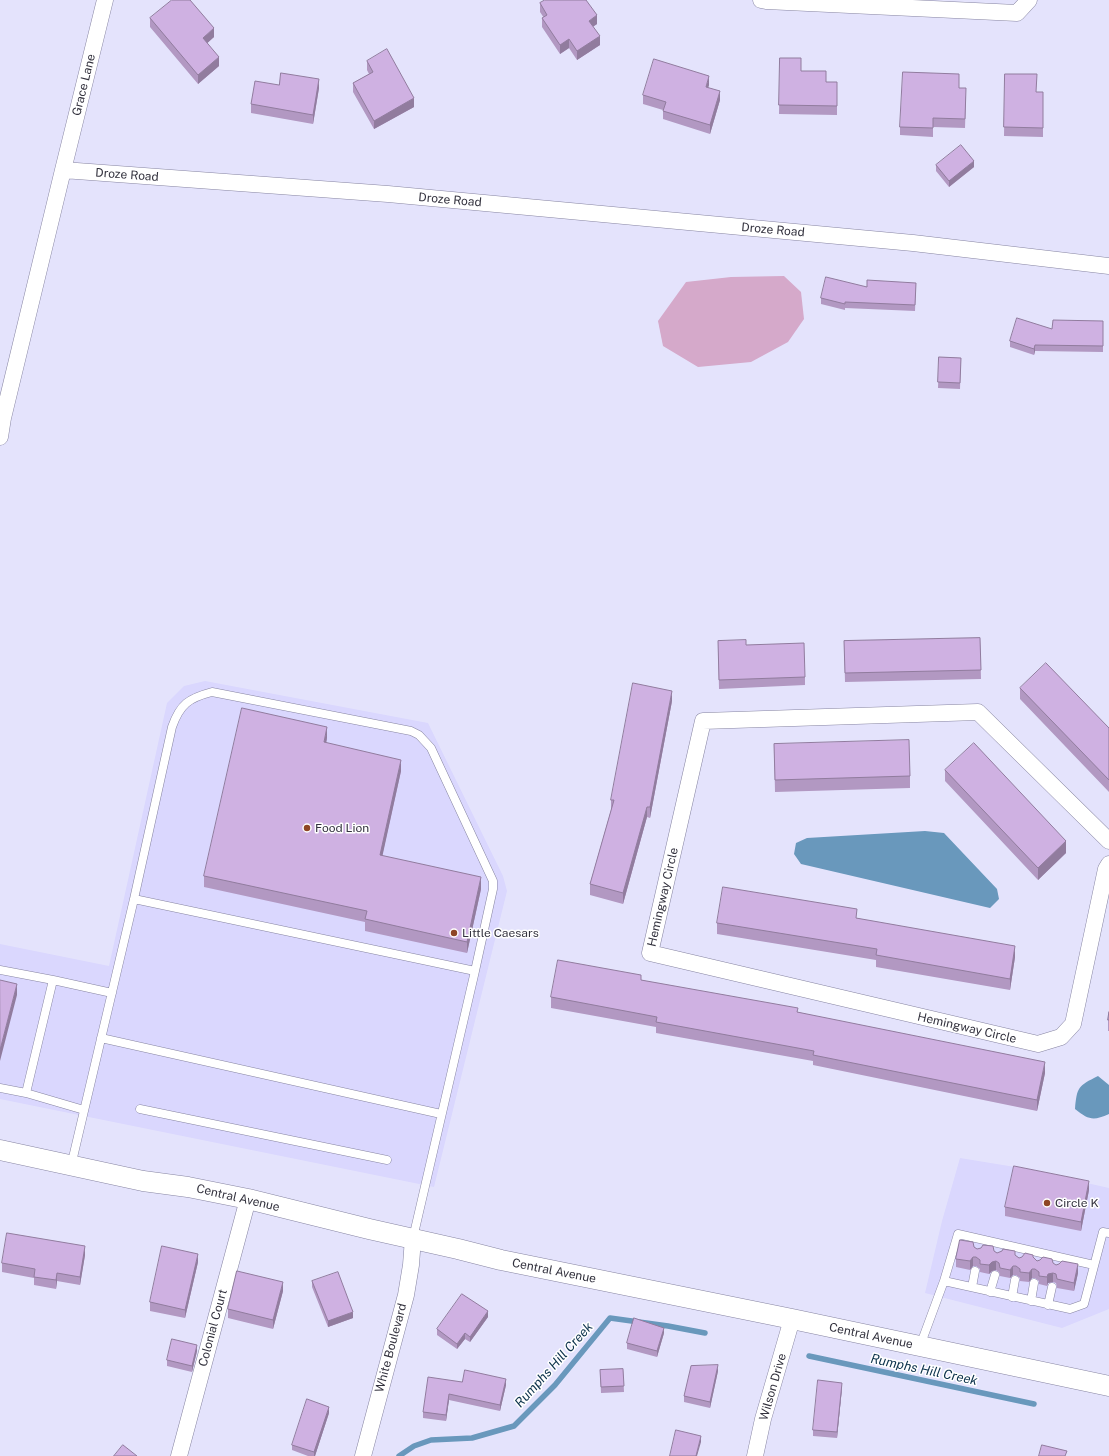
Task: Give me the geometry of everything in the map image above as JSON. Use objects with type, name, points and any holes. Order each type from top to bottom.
[{"type":"street","name":"Grace Lane","points":[[64,170],[105,0]]},
{"type":"street","points":[[761,0],[1017,13],[1030,0]]},
{"type":"street","name":"Droze Road","points":[[64,170],[404,196],[913,243],[1109,266]]},
{"type":"street","points":[[0,437],[3,418],[64,170]]},
{"type":"street","name":"Hemingway Circle","points":[[1109,841],[978,712],[703,720],[650,953],[1038,1044],[1061,1037],[1073,1024],[1106,869],[1109,864]]},
{"type":"street","name":"Central Avenue","points":[[0,1150],[143,1181],[188,1187],[248,1200],[501,1260],[792,1319],[1109,1386]]},
{"type":"street","name":"Colonial Court","points":[[179,1456],[248,1200]]},
{"type":"street","name":"White Boulevard","points":[[363,1456],[406,1295],[411,1265],[413,1238]]},
{"type":"street","name":"Wilson Drive","points":[[755,1456],[763,1419],[792,1319]]},
{"type":"lane","points":[[71,1166],[134,899],[172,727],[177,714],[193,698],[212,692],[411,731],[419,735],[431,748],[494,881],[494,889],[413,1238]]},
{"type":"lane","points":[[134,899],[475,971]]},
{"type":"lane","points":[[0,970],[112,993]]},
{"type":"lane","points":[[26,1093],[53,980]]},
{"type":"lane","points":[[101,1038],[442,1114]]},
{"type":"lane","points":[[0,1088],[26,1093],[84,1110]]},
{"type":"lane","points":[[140,1109],[387,1160]]},
{"type":"lane","points":[[944,1281],[1070,1309],[1084,1304],[1103,1232],[1109,1233]]},
{"type":"lane","points":[[920,1346],[944,1281],[958,1234],[981,1243],[1059,1260],[1094,1265]]},
{"type":"lane","points":[[972,1287],[975,1271]]},
{"type":"lane","points":[[990,1292],[995,1275]]},
{"type":"lane","points":[[1012,1297],[1015,1280]]},
{"type":"lane","points":[[1031,1301],[1034,1283]]},
{"type":"lane","points":[[1048,1305],[1052,1287]]},
{"type":"shaded area","points":[[784,276],[801,292],[804,319],[788,342],[751,362],[698,367],[663,346],[658,321],[686,282],[731,277]]},
{"type":"shaded area","points":[[205,681],[428,723],[503,876],[507,891],[434,1187],[0,1099],[0,944],[109,966],[167,703],[184,686]]},
{"type":"shaded area","points":[[925,831],[944,833],[997,889],[999,899],[990,908],[801,864],[794,854],[796,843],[807,838]]},
{"type":"shaded area","points":[[1098,1076],[1109,1085],[1109,1114],[1099,1118],[1091,1118],[1075,1109],[1077,1096],[1082,1085]]},
{"type":"shaded area","points":[[960,1158],[1015,1167],[1109,1188],[1109,1309],[1062,1328],[925,1293],[942,1221]]},
{"type":"building","points":[[172,0],[190,0],[214,28],[203,38],[219,57],[198,75],[150,18]]},
{"type":"building","points":[[545,0],[586,0],[597,15],[589,21],[600,36],[577,51],[569,39],[560,45],[542,18],[547,15],[540,3]]},
{"type":"building","points":[[387,49],[414,98],[374,121],[353,83],[373,72],[367,61]]},
{"type":"building","points":[[780,58],[801,58],[801,71],[826,71],[826,82],[837,82],[837,106],[779,105]]},
{"type":"building","points":[[654,59],[709,76],[706,87],[720,91],[710,125],[663,111],[666,102],[643,95]]},
{"type":"building","points":[[903,72],[959,74],[959,88],[966,88],[965,119],[933,118],[933,128],[900,127]]},
{"type":"building","points":[[281,73],[319,79],[313,115],[251,104],[255,81],[279,85]]},
{"type":"building","points":[[1005,74],[1037,74],[1036,92],[1043,92],[1043,128],[1004,127]]},
{"type":"building","points":[[961,145],[974,161],[949,181],[936,165]]},
{"type":"building","points":[[826,277],[867,287],[867,280],[916,283],[915,305],[845,302],[845,304],[821,298]]},
{"type":"building","points":[[1017,318],[1052,329],[1053,320],[1103,321],[1103,346],[1035,345],[1034,349],[1010,341]]},
{"type":"building","points":[[939,357],[961,358],[960,383],[938,382]]},
{"type":"building","points":[[980,638],[981,670],[845,673],[844,641]]},
{"type":"building","points":[[746,640],[746,645],[804,643],[805,677],[719,680],[718,641]]},
{"type":"building","points":[[1046,663],[1109,728],[1109,780],[1020,688]]},
{"type":"building","points":[[633,683],[672,691],[650,807],[647,807],[623,893],[590,884],[614,800],[611,800]]},
{"type":"building","points":[[242,708],[327,727],[324,742],[401,760],[380,855],[481,877],[467,942],[365,919],[367,911],[204,876]]},
{"type":"building","points":[[909,740],[910,776],[775,780],[774,744]]},
{"type":"building","points":[[974,743],[1066,841],[1038,868],[945,770]]},
{"type":"building","points":[[723,887],[857,909],[856,918],[1015,946],[1010,979],[876,955],[877,949],[717,923]]},
{"type":"building","points":[[558,960],[641,975],[641,980],[798,1008],[797,1012],[1045,1062],[1037,1100],[813,1055],[814,1051],[656,1022],[657,1017],[551,997]]},
{"type":"building","points":[[0,980],[17,984],[0,1050]]},
{"type":"building","name":"Circle K","points":[[1014,1166],[1089,1181],[1081,1222],[1005,1207]]},
{"type":"building","points":[[7,1233],[85,1246],[80,1277],[57,1273],[56,1280],[34,1277],[35,1269],[2,1263]]},
{"type":"building","points":[[960,1240],[973,1242],[974,1247],[977,1249],[981,1248],[983,1245],[993,1246],[994,1251],[997,1253],[1003,1249],[1015,1251],[1015,1255],[1019,1258],[1025,1253],[1033,1255],[1037,1261],[1043,1257],[1052,1259],[1053,1263],[1056,1265],[1062,1261],[1078,1264],[1074,1283],[1057,1279],[1056,1274],[1053,1273],[1048,1274],[1047,1277],[1039,1276],[1039,1272],[1035,1269],[1032,1269],[1029,1273],[1020,1272],[1020,1269],[1016,1266],[1013,1266],[1010,1270],[1000,1268],[999,1263],[996,1261],[989,1265],[980,1264],[980,1260],[976,1257],[973,1257],[970,1261],[956,1259]]},
{"type":"building","points":[[162,1246],[198,1254],[185,1310],[150,1302]]},
{"type":"building","points":[[237,1271],[283,1282],[273,1320],[228,1309]]},
{"type":"building","points":[[338,1272],[353,1312],[328,1321],[312,1281]]},
{"type":"building","points":[[462,1294],[488,1311],[470,1337],[465,1333],[457,1344],[437,1329]]},
{"type":"building","points":[[634,1318],[664,1328],[657,1351],[627,1343]]},
{"type":"building","points":[[172,1339],[197,1345],[192,1366],[167,1360]]},
{"type":"building","points":[[718,1365],[710,1402],[684,1396],[691,1366]]},
{"type":"building","points":[[623,1369],[624,1386],[601,1387],[600,1370]]},
{"type":"building","points":[[465,1370],[506,1379],[500,1405],[449,1394],[446,1415],[423,1412],[428,1377],[462,1382]]},
{"type":"building","points":[[818,1380],[842,1383],[837,1432],[813,1430]]},
{"type":"building","points":[[307,1399],[329,1407],[314,1452],[292,1445]]},
{"type":"building","points":[[676,1430],[701,1436],[696,1456],[670,1456]]},
{"type":"building","points":[[123,1445],[137,1456],[114,1456]]},
{"type":"building","points":[[1042,1445],[1067,1451],[1065,1456],[1039,1456]]},
{"type":"waterway","name":"Rumphs Hill Creek","points":[[399,1456],[414,1446],[431,1440],[472,1438],[514,1426],[555,1385],[610,1318],[705,1333]]},
{"type":"waterway","name":"Rumphs Hill Creek","points":[[809,1356],[1034,1404]]},
{"type":"place","name":"Food Lion","points":[[307,828]]},
{"type":"place","name":"Little Caesars","points":[[454,933]]},
{"type":"place","name":"Circle K","points":[[1047,1203]]}]
